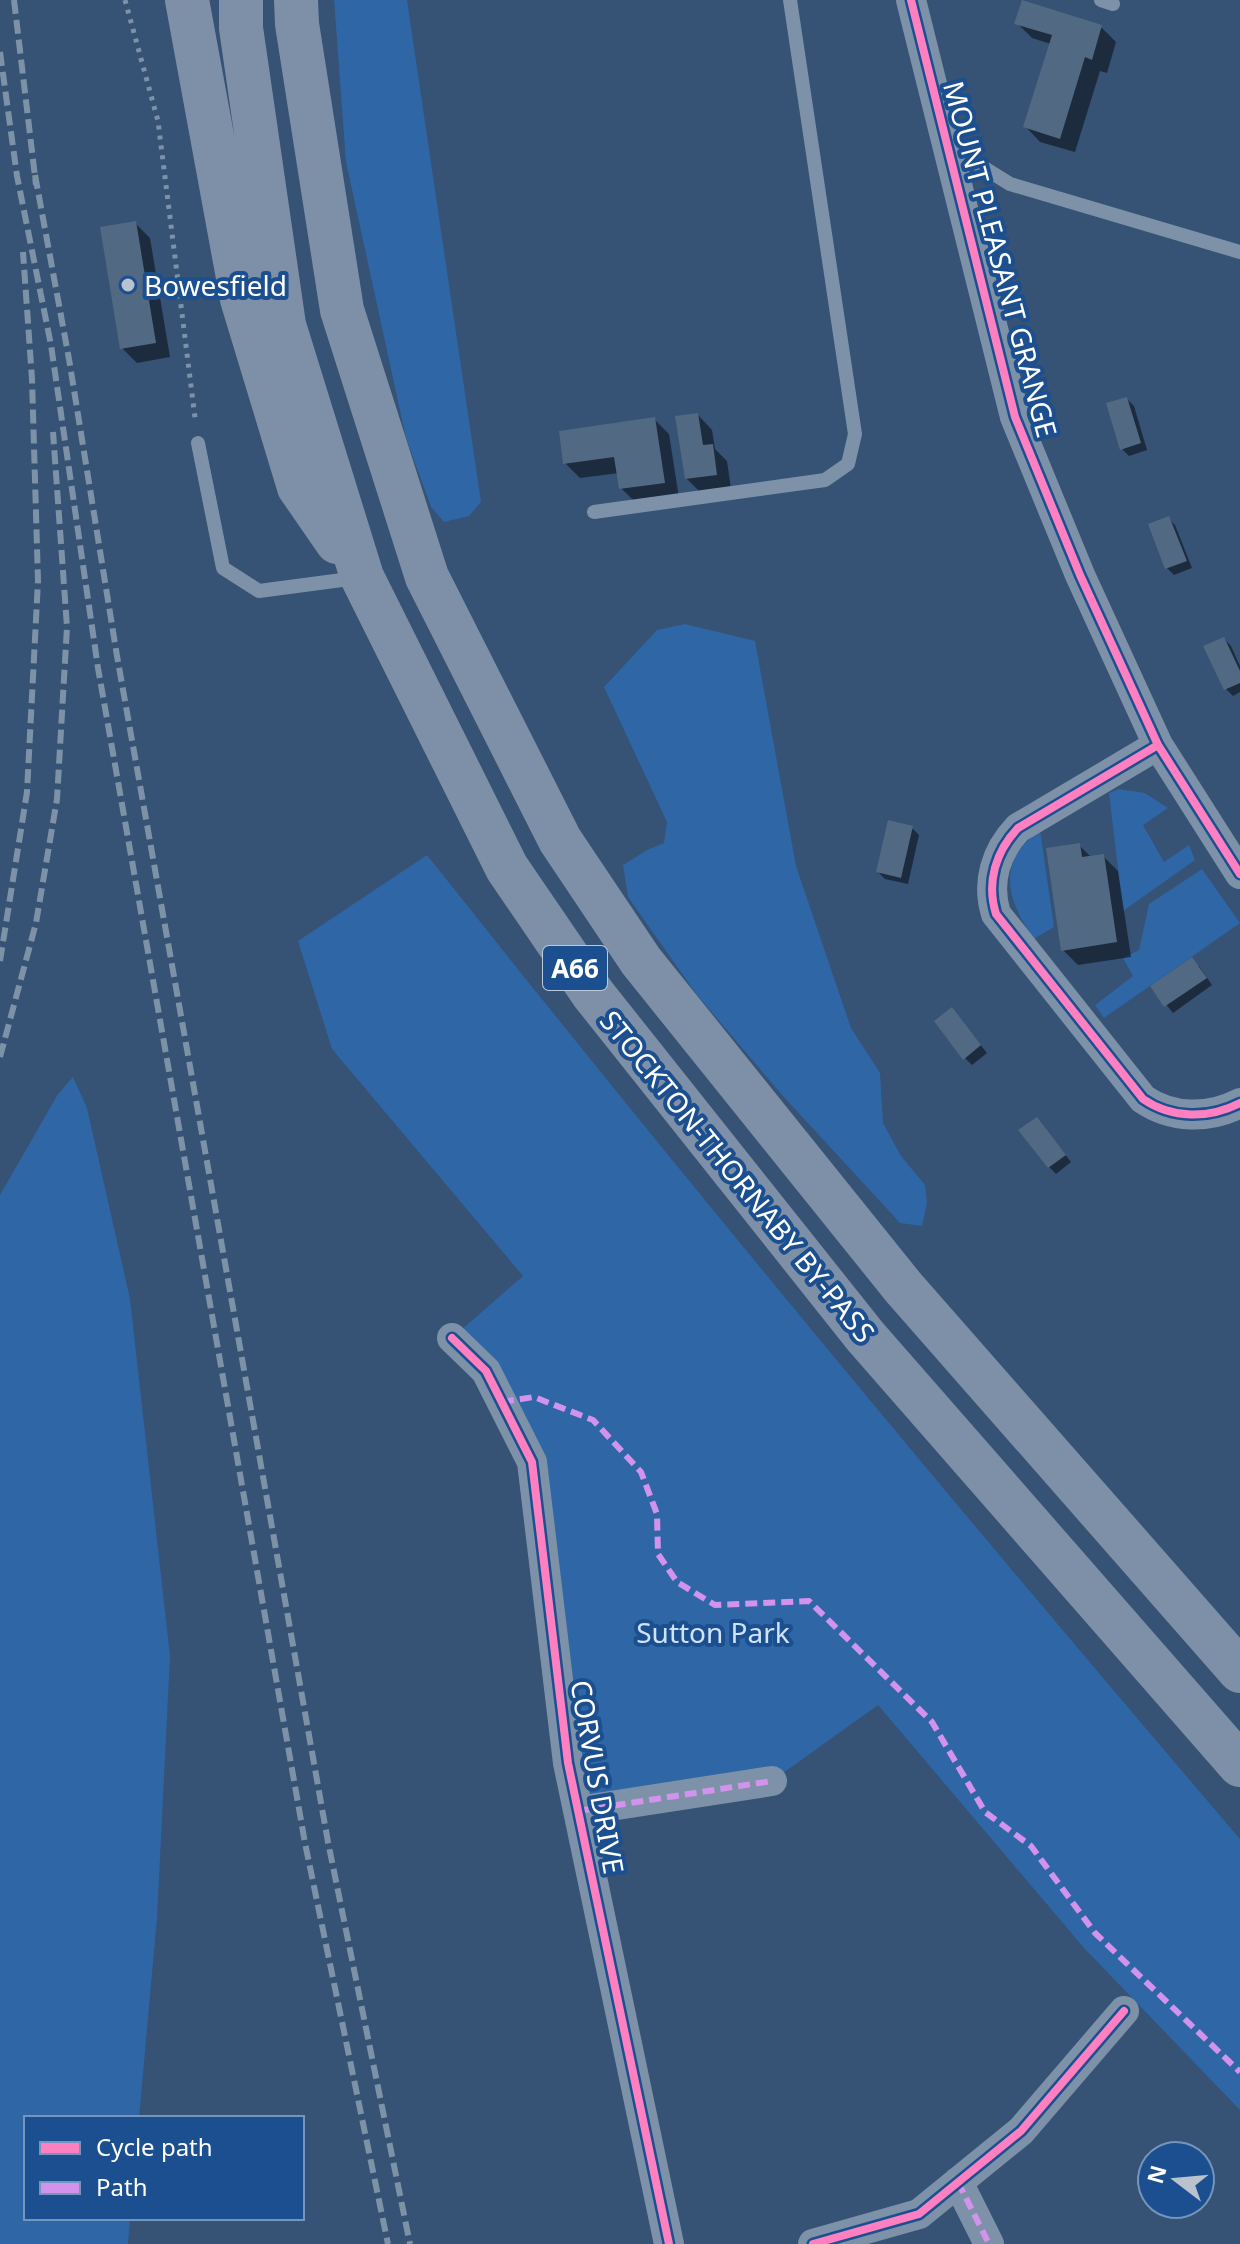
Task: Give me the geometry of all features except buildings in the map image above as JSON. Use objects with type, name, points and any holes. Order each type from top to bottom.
[{"type":"highway","name":"A66","points":[[187,0],[246,313],[299,487],[362,577]]},
{"type":"highway","name":"STOCKTON-THORNABY BY-PASS","points":[[241,0],[241,28],[284,325],[362,577],[507,868],[593,994],[865,1336],[1240,1765]]},
{"type":"highway","name":"STOCKTON-THORNABY BY-PASS","points":[[296,0],[297,24],[342,310],[427,577],[560,840],[641,961],[903,1287],[1240,1671]]},
{"type":"street","name":"MOUNT PLEASANT GRANGE","points":[[911,0],[1015,417],[1080,575],[1158,745],[1240,874]]},
{"type":"street","points":[[1158,745],[1018,828],[1006,840],[996,860],[992,901],[996,914],[1143,1099],[1156,1108],[1193,1115],[1216,1113],[1240,1103]]},
{"type":"street","name":"CORVUS DRIVE","points":[[452,1338],[486,1371],[532,1462],[568,1763],[669,2244]]},
{"type":"street","points":[[578,1811],[772,1781]]},
{"type":"street","points":[[813,2244],[919,2214],[1021,2131],[1124,2011]]},
{"type":"street","points":[[958,2182],[989,2244]]},
{"type":"lane","points":[[594,512],[825,480],[848,464],[855,434],[790,0]]},
{"type":"lane","points":[[946,144],[1010,184],[1240,252]]},
{"type":"lane","points":[[198,443],[223,568],[259,591],[362,577]]},
{"type":"path","points":[[125,0],[158,121],[198,443]]},
{"type":"green space","points":[[334,0],[407,0],[481,502],[469,516],[444,522],[431,507],[406,438],[346,162]]},
{"type":"green space","points":[[685,624],[755,641],[796,866],[851,1028],[880,1073],[883,1123],[901,1156],[925,1185],[927,1203],[922,1226],[900,1223],[782,1095],[697,995],[628,897],[623,865],[664,843],[667,822],[604,687],[657,630]]},
{"type":"green space","points":[[1119,789],[1145,793],[1168,808],[1143,825],[1164,862],[1189,845],[1195,860],[1123,911],[1109,793]]},
{"type":"green space","points":[[1040,830],[1054,927],[1034,939],[1017,910],[1010,882],[1011,868],[1017,855]]},
{"type":"green space","name":"Sutton Park","points":[[427,855],[829,1351],[1240,1839],[1240,2110],[1084,1948],[878,1705],[772,1781],[578,1811],[532,1462],[452,1338],[523,1276],[332,1049],[298,941]]},
{"type":"green space","points":[[1202,869],[1240,923],[1104,1018],[1095,1005],[1133,976],[1123,958],[1139,950],[1149,904]]},
{"type":"green space","points":[[73,1077],[87,1108],[130,1299],[170,1656],[157,1918],[139,2116],[24,2116],[24,2220],[130,2220],[128,2244],[0,2244],[0,1195],[58,1094]]},
{"type":"railway","points":[[14,0],[36,185]]},
{"type":"railway","points":[[0,52],[17,176],[51,345],[98,668],[305,1843],[388,2244]]},
{"type":"railway","points":[[35,175],[69,359],[117,656],[328,1842],[410,2244]]},
{"type":"railway","points":[[0,961],[27,792],[38,581],[32,379],[23,252]]},
{"type":"railway","points":[[0,1057],[36,923],[57,799],[67,627],[53,432]]},
{"type":"marked path","points":[[502,1402],[534,1397],[593,1420],[641,1472],[657,1514],[658,1554],[677,1582],[715,1605],[809,1601],[932,1722],[985,1812],[1031,1846],[1095,1933],[1240,2072]]},
{"type":"marked path","points":[[578,1811],[772,1781]]},
{"type":"marked path","points":[[958,2182],[989,2244]]},
{"type":"cycle path","points":[[911,0],[1015,417],[1080,575],[1158,745],[1240,874]]},
{"type":"cycle path","points":[[1158,745],[1018,828],[1004,847],[995,868],[993,902],[996,914],[1143,1099],[1166,1110],[1191,1114],[1216,1112],[1240,1103]]},
{"type":"cycle path","points":[[452,1338],[486,1371],[532,1462],[568,1763],[669,2244]]},
{"type":"cycle path","points":[[813,2244],[919,2214],[1021,2131],[1124,2011]]},
{"type":"place","name":"Bowesfield","points":[[128,285]]}]
